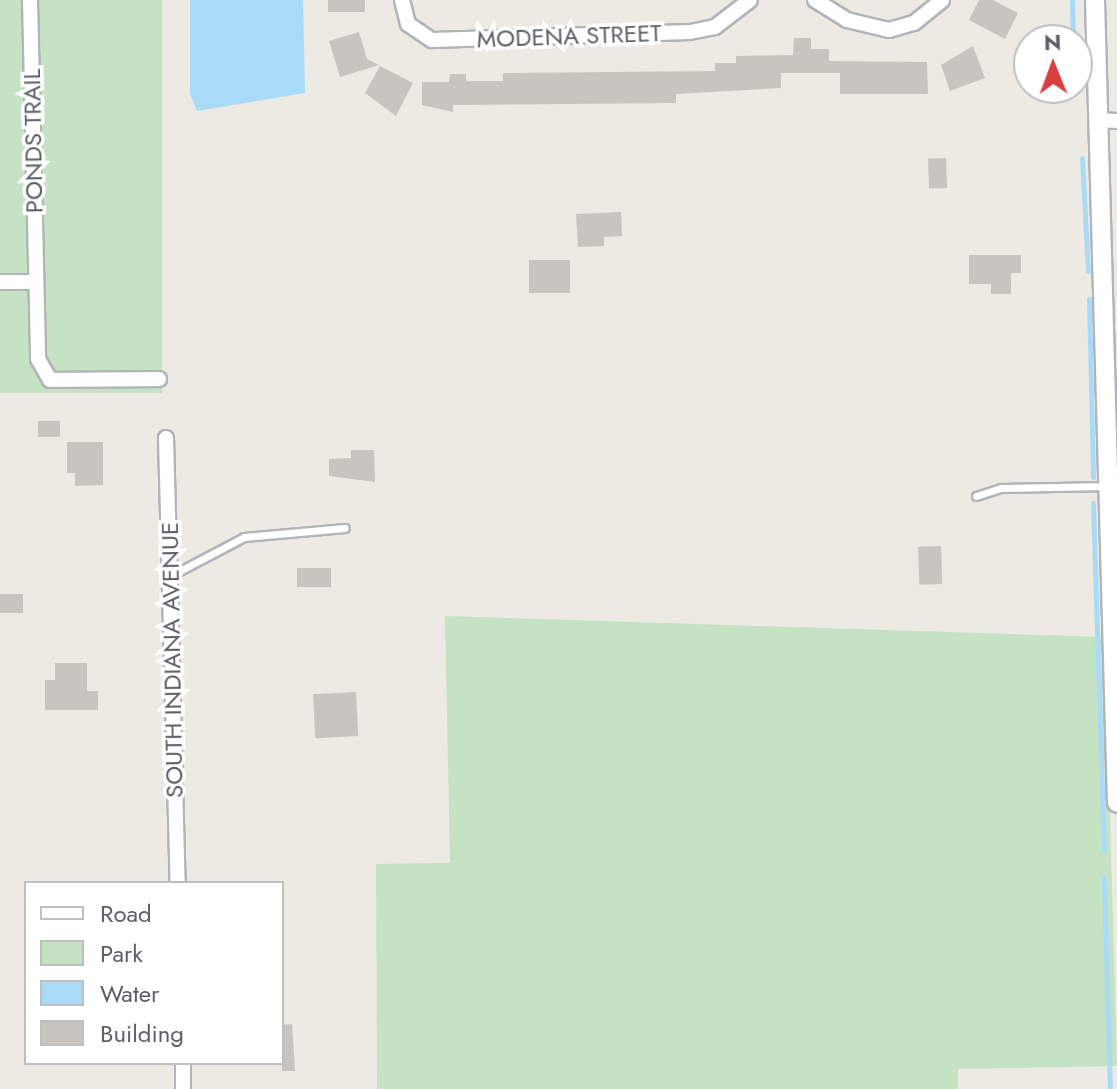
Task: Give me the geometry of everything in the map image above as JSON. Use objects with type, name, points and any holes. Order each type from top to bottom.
[{"type":"street","name":"PONDS TRAIL","points":[[30,0],[38,359],[50,380],[159,379]]},
{"type":"street","name":"MODENA STREET","points":[[402,0],[408,24],[432,40],[690,32],[715,27],[750,0]]},
{"type":"street","points":[[815,0],[847,20],[889,30],[914,23],[942,0]]},
{"type":"street","points":[[1095,0],[1115,642],[1117,803]]},
{"type":"street","points":[[1097,120],[1117,121]]},
{"type":"street","points":[[0,282],[36,282]]},
{"type":"street","name":"SOUTH INDIANA AVENUE","points":[[166,438],[178,881]]},
{"type":"street","points":[[183,1065],[183,1089]]},
{"type":"lane","points":[[976,496],[1001,488],[1108,486]]},
{"type":"lane","points":[[170,576],[244,537],[345,528]]},
{"type":"green space","points":[[0,0],[162,0],[162,393],[0,393]]},
{"type":"green space","points":[[445,616],[1105,637],[1117,1066],[958,1069],[958,1089],[377,1089],[376,864],[450,863]]},
{"type":"water","points":[[190,0],[303,0],[305,93],[197,111],[190,94]]},
{"type":"building","points":[[328,0],[365,0],[365,12],[328,12]]},
{"type":"building","points":[[979,0],[993,0],[1018,13],[1005,39],[969,20]]},
{"type":"building","points":[[359,32],[367,59],[379,65],[340,77],[329,41]]},
{"type":"building","points":[[794,38],[811,38],[811,49],[829,49],[829,61],[927,62],[928,94],[840,94],[840,73],[781,73],[781,88],[676,94],[676,103],[453,105],[453,112],[422,105],[422,82],[449,82],[450,74],[466,74],[466,81],[503,81],[503,73],[715,71],[715,63],[736,63],[736,56],[793,55]]},
{"type":"building","points":[[973,46],[985,78],[950,91],[941,65]]},
{"type":"building","points":[[380,66],[413,83],[396,116],[365,93]]},
{"type":"building","points":[[946,158],[947,188],[929,189],[928,159]]},
{"type":"building","points":[[621,212],[622,236],[604,237],[604,246],[578,247],[576,214]]},
{"type":"building","points":[[969,255],[1021,255],[1021,273],[1011,273],[1011,294],[991,294],[991,284],[969,284]]},
{"type":"building","points":[[529,260],[570,260],[570,293],[529,293]]},
{"type":"building","points":[[38,421],[60,421],[60,437],[38,437]]},
{"type":"building","points":[[67,442],[103,442],[103,485],[75,486],[75,473],[67,473]]},
{"type":"building","points":[[351,450],[374,450],[375,482],[329,476],[329,459],[351,458]]},
{"type":"building","points":[[941,546],[942,584],[919,585],[918,547]]},
{"type":"building","points":[[297,568],[331,568],[331,587],[297,587]]},
{"type":"building","points":[[0,594],[23,594],[23,613],[0,613]]},
{"type":"building","points":[[55,663],[87,663],[87,691],[98,691],[98,710],[45,710],[45,680],[55,680]]},
{"type":"building","points":[[356,692],[358,736],[315,738],[313,694]]},
{"type":"building","points":[[292,1024],[295,1071],[282,1071],[284,1025]]},
{"type":"waterway","points":[[1072,0],[1073,24]]},
{"type":"waterway","points":[[1082,158],[1088,271]]},
{"type":"waterway","points":[[1089,299],[1093,477]]},
{"type":"waterway","points":[[1093,503],[1104,850]]},
{"type":"waterway","points":[[1104,878],[1110,1089]]}]
